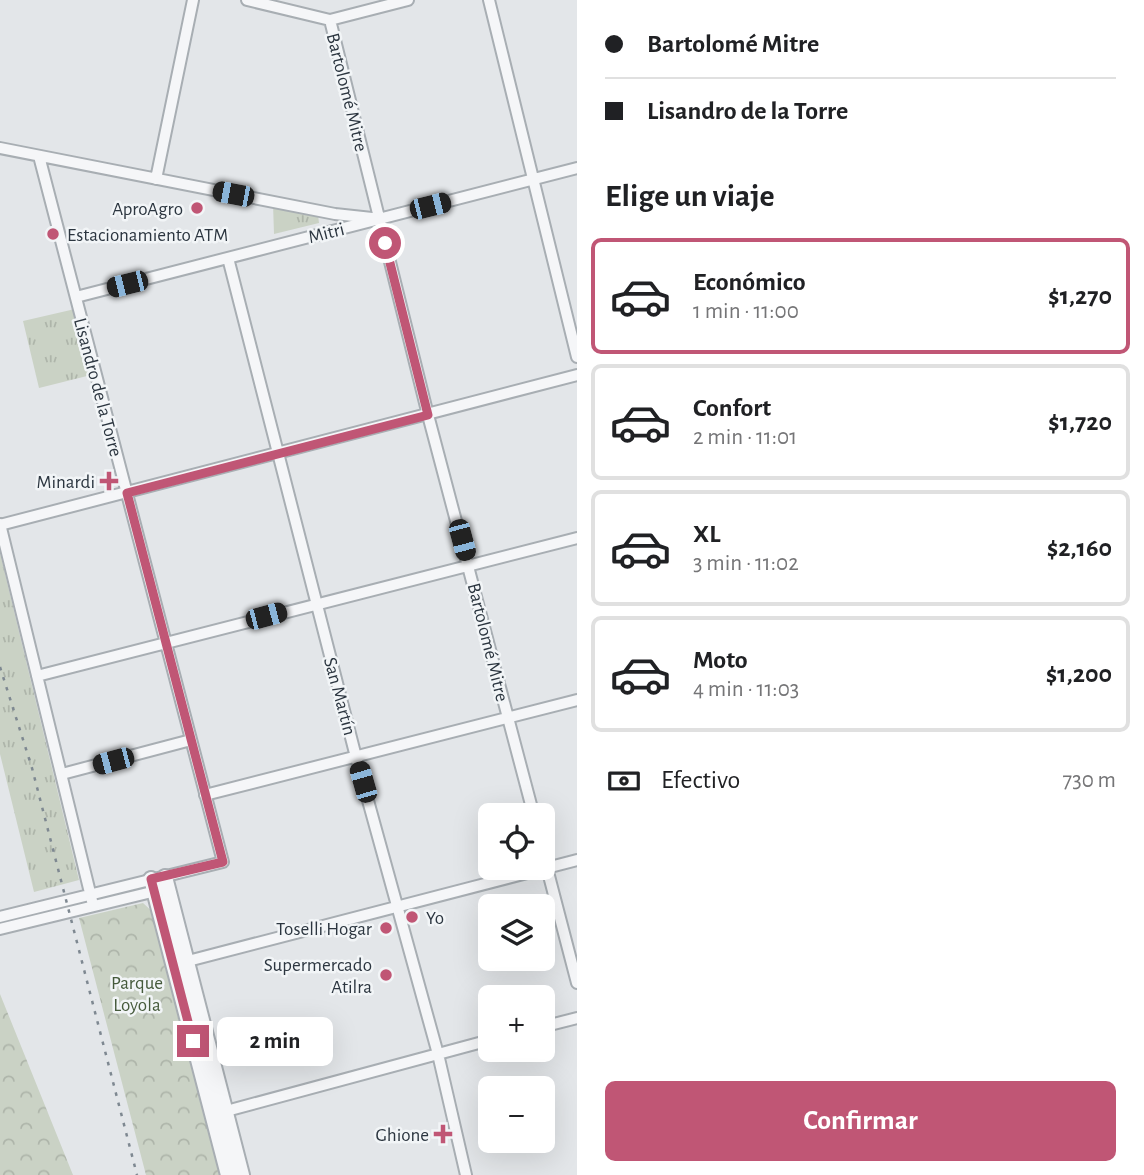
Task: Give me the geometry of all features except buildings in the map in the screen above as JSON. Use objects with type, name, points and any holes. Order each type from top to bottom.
[{"type":"street","points":[[156,179],[193,0]]},
{"type":"street","points":[[247,0],[290,5],[330,20],[408,0]]},
{"type":"street","points":[[488,0],[577,356]]},
{"type":"street","name":"Bartolomé Mitre","points":[[330,20],[428,415],[531,803]]},
{"type":"street","points":[[0,148],[335,214],[379,219]]},
{"type":"street","name":"Lisandro de la Torre","points":[[39,156],[223,862],[160,884]]},
{"type":"street","name":"Mitri","points":[[76,297],[577,168]]},
{"type":"street","name":"San Martín","points":[[228,257],[356,757],[438,1054],[466,1175]]},
{"type":"street","points":[[93,905],[0,524],[577,375]]},
{"type":"street","points":[[37,676],[577,538]]},
{"type":"street","points":[[205,796],[577,699]]},
{"type":"street","points":[[62,775],[191,740]]},
{"type":"street","points":[[555,866],[577,860]]},
{"type":"street","points":[[188,961],[500,880]]},
{"type":"street","points":[[550,880],[577,983]]},
{"type":"street","points":[[0,917],[90,892],[160,884]]},
{"type":"street","points":[[0,929],[160,884]]},
{"type":"street","points":[[160,884],[188,961],[219,1113],[228,1175]]},
{"type":"street","points":[[160,884],[219,1113],[242,1175]]},
{"type":"street","points":[[555,1024],[577,1018]]},
{"type":"street","points":[[219,1113],[478,1043]]},
{"type":"green space","points":[[273,204],[318,215],[319,223],[274,234]]},
{"type":"green space","points":[[75,309],[91,375],[39,388],[23,321]]},
{"type":"green space","points":[[0,553],[79,880],[34,892],[0,754]]},
{"type":"green space","name":"Parque Loyola","points":[[143,903],[155,914],[223,1175],[146,1175],[79,918]]},
{"type":"green space","points":[[0,994],[73,1175],[0,1175]]},
{"type":"railway","points":[[0,667],[32,768],[137,1175]]},
{"type":"place","name":"AproAgro","points":[[197,208]]},
{"type":"place","name":"Estacionamiento ATM","points":[[53,234]]},
{"type":"place","name":"Minardi","points":[[109,481]]},
{"type":"place","name":"Yo","points":[[412,917]]},
{"type":"place","name":"Toselli Hogar","points":[[386,928]]},
{"type":"place","name":"Supermercado Atilra","points":[[386,975]]},
{"type":"place","name":"Ghione","points":[[443,1134]]},
{"type":"route","points":[[193,1041],[151,879],[223,862],[127,493],[428,415],[385,243]]}]
